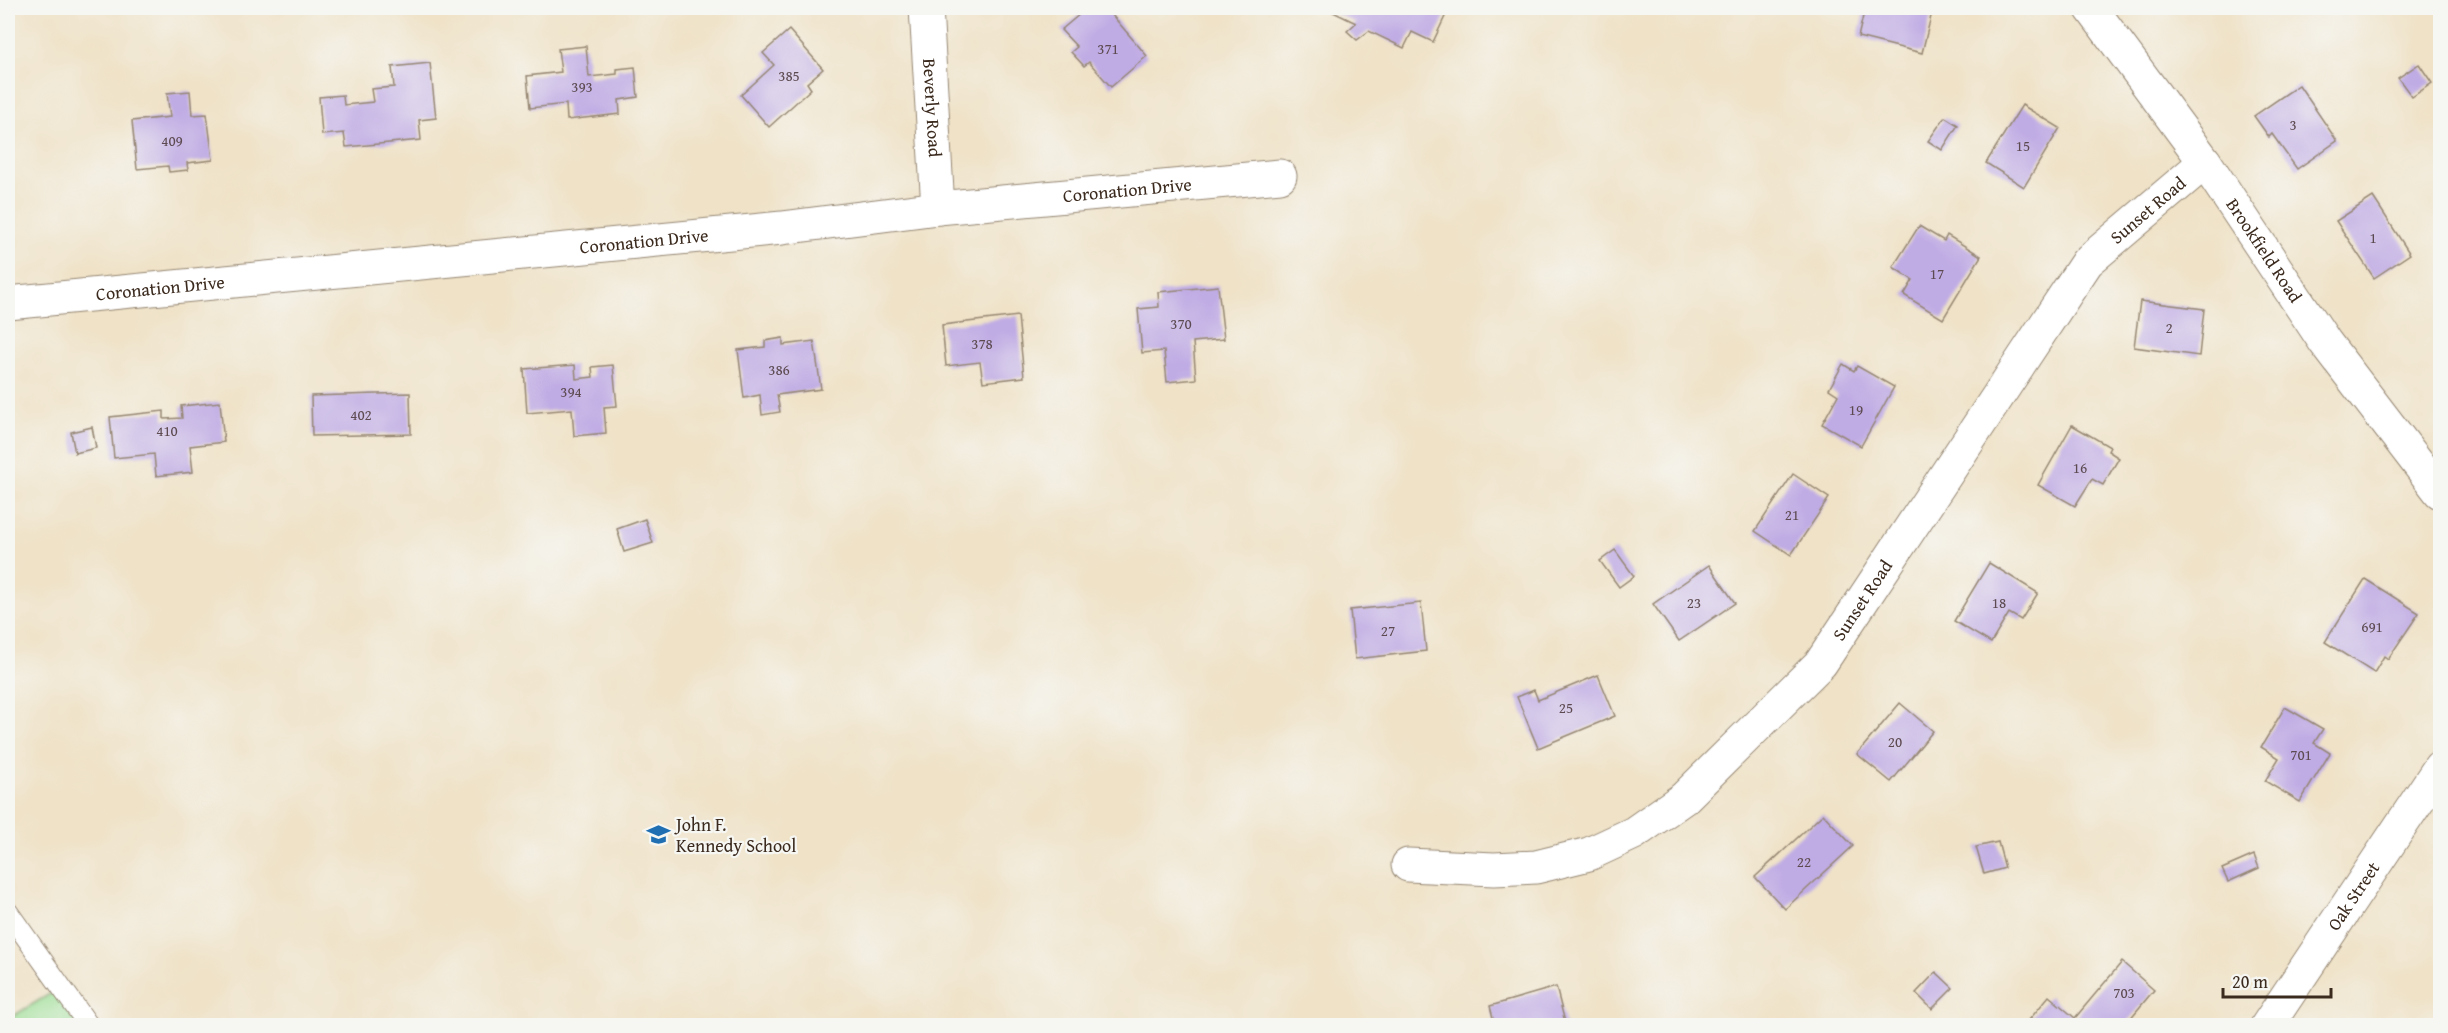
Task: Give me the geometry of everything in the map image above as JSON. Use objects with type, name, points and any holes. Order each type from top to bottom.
[{"type":"street","name":"Beverly Road","points":[[926,8],[938,208]]},
{"type":"street","name":"Brookfield Road","points":[[2091,8],[2205,162],[2325,342],[2440,492]]},
{"type":"street","name":"Sunset Road","points":[[1408,865],[1494,869],[1536,867],[1589,854],[1625,837],[1684,798],[1821,663],[2087,262],[2205,162]]},
{"type":"street","name":"Coronation Drive","points":[[8,303],[782,228],[938,208],[1280,176]]},
{"type":"street","name":"Oak Street","points":[[2267,1026],[2440,767]]},
{"type":"lane","points":[[8,912],[88,1026]]},
{"type":"green space","points":[[58,989],[80,1026],[8,1026],[8,1019]]},
{"type":"building","points":[[1087,8],[1106,8],[1147,56],[1111,87],[1089,62],[1084,66],[1071,52],[1077,47],[1061,30]]},
{"type":"building","points":[[1335,8],[1449,8],[1433,42],[1412,32],[1404,48],[1369,31],[1357,40],[1347,31],[1356,23],[1333,12]]},
{"type":"building","points":[[1865,8],[1933,8],[1922,53],[1858,37]]},
{"type":"building","points":[[789,30],[823,69],[807,83],[811,89],[769,127],[741,95],[774,65],[763,53]]},
{"type":"building","points":[[586,46],[589,77],[617,74],[617,69],[635,67],[638,97],[619,100],[620,114],[567,120],[566,104],[530,108],[527,76],[561,72],[558,49]]},
{"type":"building","points":[[430,63],[436,118],[419,120],[421,140],[346,147],[344,133],[322,135],[319,97],[343,95],[344,105],[373,102],[371,89],[394,87],[392,67]]},
{"type":"building","points":[[2419,64],[2432,83],[2412,97],[2398,78]]},
{"type":"building","points":[[2299,85],[2337,141],[2297,169],[2272,134],[2269,137],[2254,116]]},
{"type":"building","points":[[190,91],[192,115],[207,114],[213,160],[187,163],[188,170],[169,172],[168,166],[137,169],[132,121],[170,117],[167,93]]},
{"type":"building","points":[[2022,105],[2060,128],[2024,187],[1986,163]]},
{"type":"building","points":[[1945,117],[1958,125],[1942,150],[1928,141]]},
{"type":"building","points":[[2373,197],[2410,254],[2374,278],[2336,221]]},
{"type":"building","points":[[1919,226],[1944,241],[1947,235],[1981,256],[1943,319],[1904,295],[1913,280],[1893,267]]},
{"type":"building","points":[[1218,286],[1224,339],[1193,342],[1196,379],[1167,382],[1164,351],[1142,353],[1138,309],[1159,307],[1158,292]]},
{"type":"building","points":[[2140,301],[2204,309],[2199,356],[2134,347]]},
{"type":"building","points":[[1018,316],[1024,377],[983,382],[980,362],[946,366],[942,325]]},
{"type":"building","points":[[783,338],[783,345],[814,341],[821,389],[777,395],[780,412],[762,415],[760,395],[744,398],[738,350],[765,347],[765,341]]},
{"type":"building","points":[[1843,364],[1854,371],[1857,366],[1894,387],[1861,446],[1822,424],[1838,395],[1829,389]]},
{"type":"building","points":[[575,365],[576,379],[593,377],[592,367],[613,365],[617,406],[604,407],[606,433],[574,436],[572,409],[527,413],[524,369]]},
{"type":"building","points":[[410,393],[411,434],[312,436],[311,396]]},
{"type":"building","points":[[220,402],[224,442],[190,446],[193,472],[156,476],[154,454],[114,458],[110,417],[164,411],[164,419],[182,418],[181,406]]},
{"type":"building","points":[[2072,425],[2110,447],[2108,451],[2119,458],[2103,485],[2092,479],[2075,506],[2038,485]]},
{"type":"building","points":[[92,427],[96,448],[75,453],[71,432]]},
{"type":"building","points":[[1793,474],[1829,498],[1791,555],[1755,531]]},
{"type":"building","points":[[645,519],[653,543],[624,552],[617,529]]},
{"type":"building","points":[[1615,550],[1634,576],[1619,587],[1600,561]]},
{"type":"building","points":[[1989,563],[2038,593],[2021,620],[2009,613],[1991,643],[1954,621]]},
{"type":"building","points":[[1709,565],[1735,603],[1679,641],[1653,604]]},
{"type":"building","points":[[2365,579],[2419,613],[2388,659],[2384,656],[2374,673],[2325,642]]},
{"type":"building","points":[[1421,603],[1426,651],[1355,659],[1350,610]]},
{"type":"building","points":[[1598,675],[1615,716],[1538,748],[1517,697],[1534,690],[1538,700]]},
{"type":"building","points":[[1900,703],[1933,731],[1891,782],[1857,754]]},
{"type":"building","points":[[2285,707],[2323,729],[2314,743],[2330,753],[2300,802],[2265,781],[2279,758],[2261,747]]},
{"type":"building","points":[[1823,814],[1853,846],[1785,909],[1755,877]]},
{"type":"building","points":[[1998,842],[2005,868],[1984,874],[1976,847]]},
{"type":"building","points":[[2254,855],[2259,868],[2228,882],[2222,869]]},
{"type":"building","points":[[2122,962],[2154,990],[2124,1026],[2024,1026],[2049,996],[2075,1018]]},
{"type":"building","points":[[1936,972],[1953,988],[1932,1009],[1916,993]]},
{"type":"building","points":[[1556,987],[1566,1026],[1495,1026],[1490,1006]]},
{"type":"place","name":"John F. Kennedy School","points":[[658,835]]}]
